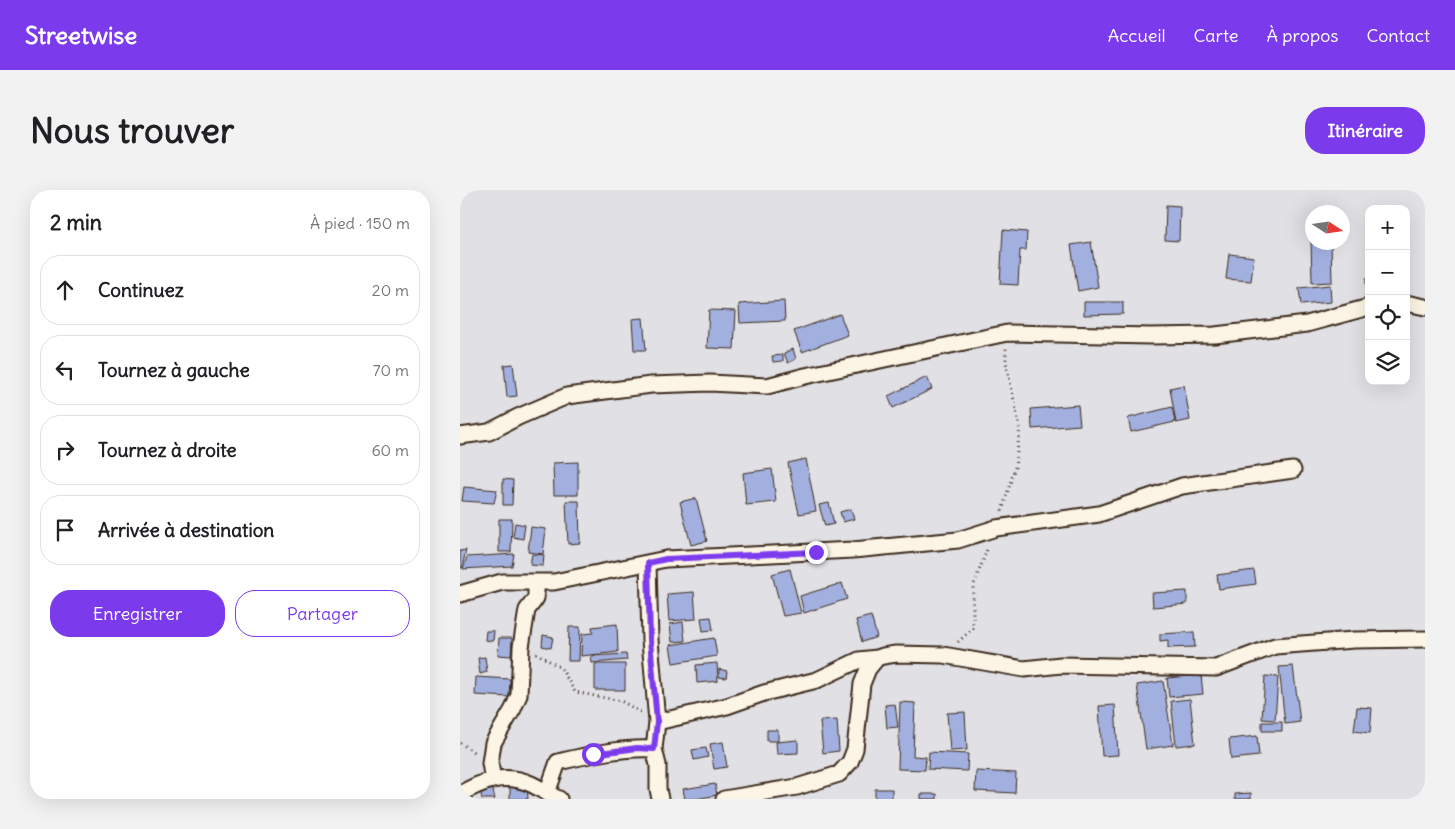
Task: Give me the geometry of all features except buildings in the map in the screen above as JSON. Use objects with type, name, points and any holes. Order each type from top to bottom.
[{"type":"street","points":[[1410,305],[1425,307]]},
{"type":"street","points":[[460,436],[489,432],[567,396],[651,386],[710,383],[767,386],[805,376],[1007,333],[1150,336],[1215,335],[1307,324],[1365,308]]},
{"type":"street","points":[[460,594],[502,582],[554,582],[666,559],[853,550],[958,540],[996,528],[1100,514],[1182,486],[1293,470]]},
{"type":"street","points":[[648,563],[650,640],[657,722],[654,749],[658,765],[660,799]]},
{"type":"street","points":[[493,780],[490,763],[493,743],[519,695],[521,647],[527,610],[536,598],[536,582]]},
{"type":"street","points":[[657,722],[727,706],[764,693],[816,680],[859,660],[896,654],[943,655],[1024,668],[1061,665],[1216,668],[1275,646],[1354,640],[1425,639]]},
{"type":"street","points":[[724,799],[797,787],[839,774],[850,762],[855,749],[862,684],[868,669],[877,658]]},
{"type":"street","points":[[460,794],[479,783],[505,777],[532,784],[554,797],[558,762],[593,754],[637,748],[654,749]]},
{"type":"path","points":[[943,655],[973,628],[973,587],[996,528],[1015,467],[1020,429],[1006,362],[1007,333]]},
{"type":"path","points":[[521,647],[548,659],[561,668],[575,692],[621,701],[657,722]]},
{"type":"route","points":[[593,754],[637,748],[654,749],[657,722],[650,640],[648,563],[666,559],[816,552]]}]
